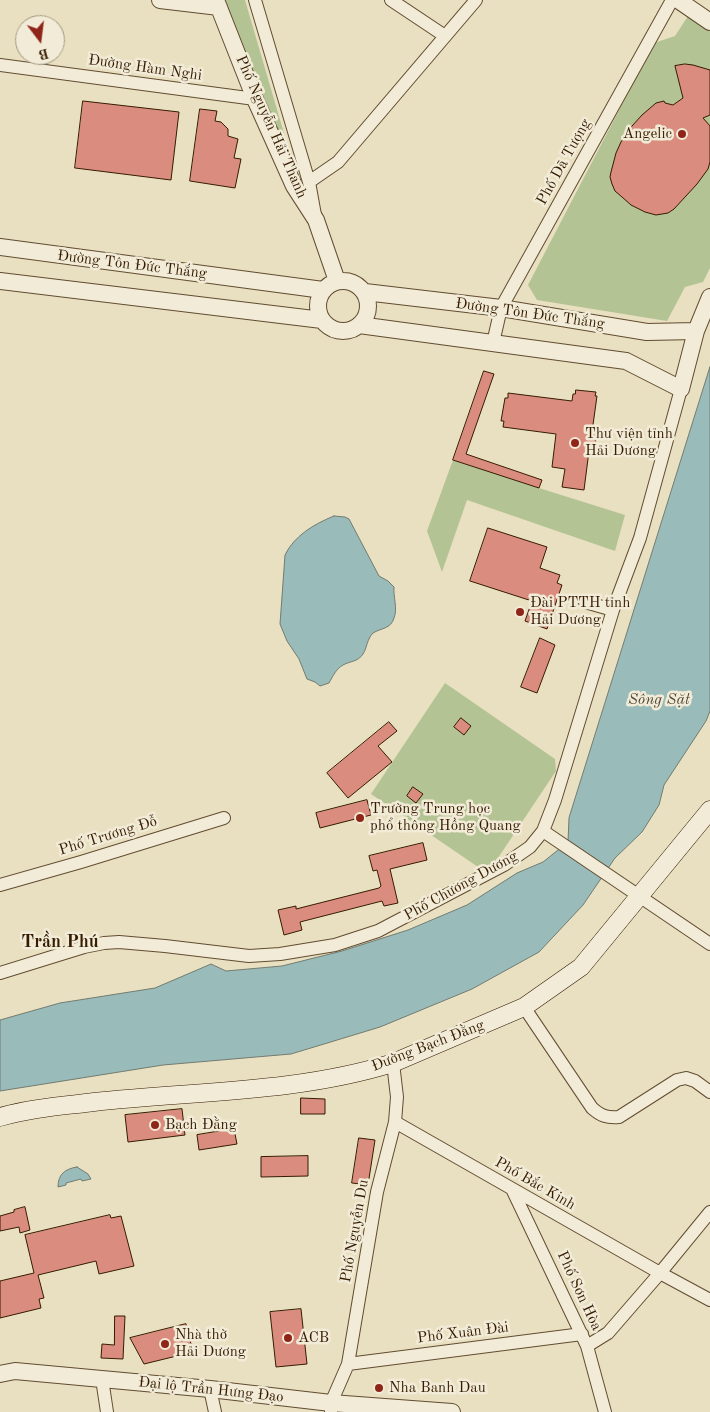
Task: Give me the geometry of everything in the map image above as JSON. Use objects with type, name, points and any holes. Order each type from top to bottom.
[{"type":"main road","name":"Đường Bạch Đằng","points":[[0,1117],[24,1110],[299,1083],[372,1069],[524,1007],[581,967],[710,810]]},
{"type":"street","points":[[160,0],[218,4]]},
{"type":"street","points":[[255,0],[309,182],[316,220]]},
{"type":"street","points":[[391,0],[445,36]]},
{"type":"street","points":[[309,182],[338,162],[476,0]]},
{"type":"street","name":"Phố Dã Tượng","points":[[493,343],[501,308],[672,0]]},
{"type":"street","points":[[678,0],[710,22]]},
{"type":"street","name":"Phố Nguyễn Hải Thanh","points":[[218,4],[255,99],[294,186],[316,220],[330,286]]},
{"type":"street","name":"Đường Hàm Nghi","points":[[0,65],[255,99]]},
{"type":"street","name":"Đường Tôn Đức Thắng","points":[[0,247],[330,286]]},
{"type":"street","points":[[343,280],[354,282],[365,292],[368,299],[368,311],[364,321],[355,328],[344,331],[332,329],[322,320],[318,312],[318,300],[330,286],[343,280]]},
{"type":"street","points":[[0,281],[322,320]]},
{"type":"street","name":"Đường Tôn Đức Thắng","points":[[365,292],[501,308],[647,332],[696,331]]},
{"type":"street","name":"Phố Chương Dương","points":[[0,973],[84,947],[104,943],[119,942],[165,946],[249,956],[280,954],[335,945],[378,931],[504,865],[530,847],[543,831],[566,767],[613,610],[640,538],[696,331],[710,296]]},
{"type":"street","points":[[359,325],[626,361],[681,389]]},
{"type":"street","points":[[585,602],[613,610]]},
{"type":"street","name":"Phố Trương Đỗ","points":[[0,884],[81,862],[224,818]]},
{"type":"street","points":[[543,831],[710,944]]},
{"type":"street","points":[[524,1007],[592,1108],[599,1115],[608,1118],[619,1118],[677,1080],[686,1078],[695,1081],[710,1092]]},
{"type":"street","name":"Phố Nguyễn Du","points":[[331,1408],[348,1364],[377,1192],[395,1122],[397,1097],[393,1062]]},
{"type":"street","name":"Phố Bắc Kinh","points":[[395,1122],[710,1300]]},
{"type":"street","name":"Phố Sơn Hòa","points":[[512,1189],[582,1334],[605,1412]]},
{"type":"street","points":[[587,1346],[608,1333],[710,1212]]},
{"type":"street","name":"Phố Xuân Đài","points":[[348,1364],[582,1334]]},
{"type":"street","name":"Đại lộ Trần Hưng Đạo","points":[[0,1374],[14,1371],[210,1389],[331,1408],[452,1412]]},
{"type":"street","points":[[102,1379],[107,1412]]},
{"type":"street","points":[[210,1389],[216,1412]]},
{"type":"green space","points":[[224,0],[245,0],[295,171]]},
{"type":"green space","points":[[688,16],[710,31],[710,268],[703,282],[685,287],[667,321],[537,300],[528,285],[654,43],[675,36]]},
{"type":"green space","points":[[453,460],[625,515],[615,551],[467,500],[442,572],[427,531]]},
{"type":"green space","points":[[445,683],[555,759],[556,771],[496,861],[481,869],[371,794]]},
{"type":"water","name":"Sông Sặt","points":[[710,367],[710,711],[706,721],[664,785],[659,805],[642,832],[615,858],[583,905],[539,952],[472,989],[380,1027],[291,1054],[163,1065],[0,1091],[0,1020],[60,1003],[155,988],[211,964],[226,971],[282,966],[342,951],[408,930],[467,905],[517,873],[543,862],[568,842],[569,818]]},
{"type":"water","points":[[334,516],[349,519],[379,576],[394,587],[396,610],[391,624],[371,635],[361,657],[341,667],[329,683],[320,686],[307,679],[299,659],[287,641],[280,624],[285,555],[305,531]]},
{"type":"water","points":[[77,1167],[88,1174],[91,1179],[82,1181],[81,1179],[58,1187],[61,1175],[69,1169]]},
{"type":"building","points":[[685,64],[710,70],[710,115],[703,118],[710,126],[710,162],[708,169],[697,184],[674,209],[668,213],[656,215],[631,205],[615,191],[610,177],[621,142],[642,115],[656,103],[664,101],[673,105],[683,98],[675,66]]},
{"type":"building","points":[[83,101],[179,112],[171,180],[75,168]]},
{"type":"building","points":[[200,109],[217,111],[215,121],[221,122],[228,129],[228,136],[238,139],[234,158],[241,159],[235,188],[190,181]]},
{"type":"building","points":[[484,371],[494,374],[466,454],[542,480],[539,488],[453,460]]},
{"type":"building","name":"Thư viện tỉnh Hải Dương","points":[[576,390],[596,392],[595,396],[597,396],[592,432],[597,432],[594,452],[589,451],[584,490],[562,487],[565,469],[552,467],[556,434],[503,427],[504,421],[501,421],[505,398],[508,398],[508,393],[572,401]]},
{"type":"building","points":[[488,528],[547,547],[540,568],[560,575],[557,583],[562,585],[547,629],[525,621],[532,601],[470,581]]},
{"type":"building","points":[[540,638],[555,645],[537,693],[521,687]]},
{"type":"building","points":[[461,718],[471,726],[464,735],[454,727]]},
{"type":"building","points":[[389,722],[397,731],[378,746],[392,762],[348,798],[327,773]]},
{"type":"building","points":[[413,787],[423,794],[416,803],[407,796]]},
{"type":"building","points":[[367,800],[371,815],[320,828],[316,813]]},
{"type":"building","points":[[423,843],[427,860],[390,869],[398,903],[384,906],[382,901],[300,922],[302,930],[284,935],[278,910],[296,906],[296,909],[379,888],[381,886],[377,870],[373,871],[369,856]]},
{"type":"building","points":[[301,1098],[325,1099],[325,1114],[301,1114]]},
{"type":"building","name":"Bạch Đằng","points":[[182,1109],[185,1135],[128,1142],[125,1115]]},
{"type":"building","points":[[234,1129],[237,1144],[199,1150],[197,1135]]},
{"type":"building","points":[[359,1138],[375,1140],[368,1185],[352,1183]]},
{"type":"building","points":[[308,1156],[308,1176],[261,1177],[261,1157]]},
{"type":"building","points":[[25,1207],[30,1230],[20,1233],[19,1227],[0,1231],[0,1216]]},
{"type":"building","points":[[110,1215],[111,1218],[121,1216],[134,1266],[99,1274],[96,1261],[38,1275],[44,1298],[39,1299],[41,1308],[0,1318],[0,1281],[34,1273],[25,1235]]},
{"type":"building","name":"ACB","points":[[301,1309],[307,1364],[276,1367],[270,1312]]},
{"type":"building","points":[[115,1316],[125,1316],[123,1359],[101,1358],[102,1344],[114,1345]]},
{"type":"building","name":"Nhà thờ Hải Dương","points":[[186,1324],[193,1352],[144,1364],[130,1338]]},
{"type":"place","name":"Angelic","points":[[682,134]]},
{"type":"place","name":"Thư viện tỉnh Hải Dương","points":[[575,443]]},
{"type":"place","name":"Đài PTTH tỉnh Hải Dương","points":[[520,612]]},
{"type":"place","name":"Trường Trung học phổ thông Hồng Quang","points":[[360,818]]},
{"type":"place","name":"Bạch Đằng","points":[[155,1125]]},
{"type":"place","name":"ACB","points":[[288,1338]]},
{"type":"place","name":"Nhà thờ Hải Dương","points":[[165,1344]]},
{"type":"place","name":"Nha Banh Dau","points":[[379,1388]]},
{"type":"district","name":"Trần Phú","points":[[60,942]]}]
